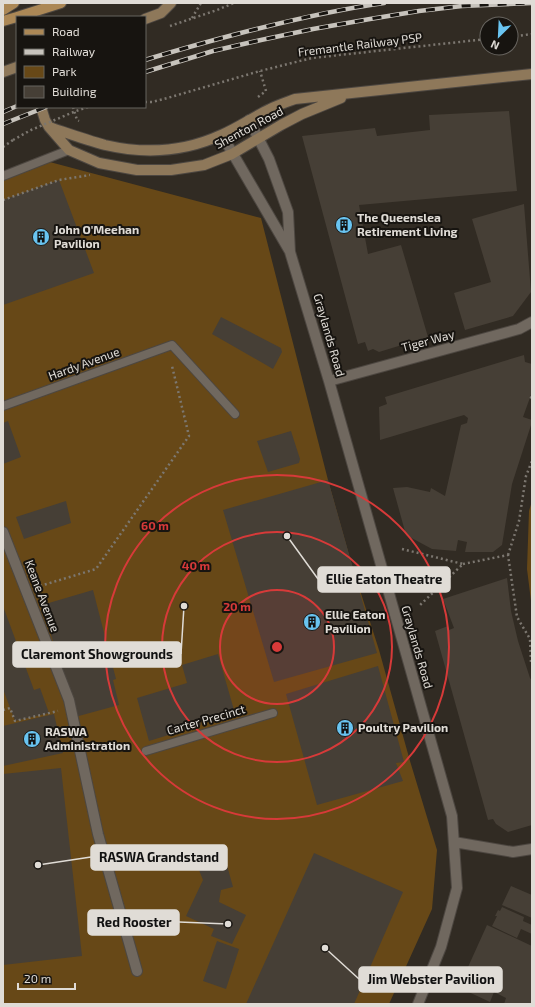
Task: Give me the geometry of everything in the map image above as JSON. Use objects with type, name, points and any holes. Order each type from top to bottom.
[{"type":"main road","points":[[3,10],[14,3]]},
{"type":"main road","points":[[20,16],[61,3]]},
{"type":"main road","points":[[146,19],[161,13],[171,3]]},
{"type":"main road","points":[[3,21],[16,17]]},
{"type":"main road","points":[[3,72],[16,67]]},
{"type":"main road","name":"Shenton Road","points":[[49,127],[105,145],[140,150],[170,150],[197,144],[222,135],[271,108],[296,99],[532,74]]},
{"type":"main road","name":"Shenton Road","points":[[41,108],[49,127],[68,150],[99,163],[137,170],[171,170],[204,165],[232,154],[302,114],[351,94]]},
{"type":"street","name":"Graylands Road","points":[[249,120],[269,159],[288,212],[290,252],[329,382],[452,816],[457,888],[441,947],[418,1004]]},
{"type":"street","name":"Graylands Road","points":[[222,135],[290,252]]},
{"type":"street","name":"Tiger Way","points":[[329,382],[519,330],[532,322]]},
{"type":"street","name":"Keane Avenue","points":[[3,532],[69,700],[98,834],[137,971]]},
{"type":"street","points":[[454,842],[513,852],[532,849]]},
{"type":"lane","points":[[3,176],[68,150]]},
{"type":"lane","points":[[170,346],[236,414]]},
{"type":"lane","name":"Hardy Avenue","points":[[3,406],[170,346]]},
{"type":"lane","name":"Carter Precinct","points":[[146,751],[273,713]]},
{"type":"path","points":[[191,19],[201,3]]},
{"type":"path","points":[[165,27],[234,3]]},
{"type":"path","points":[[519,36],[532,34]]},
{"type":"path","name":"Fremantle Railway PSP","points":[[146,102],[164,99],[260,71],[312,58],[479,40]]},
{"type":"path","points":[[254,100],[266,91],[260,71]]},
{"type":"path","points":[[73,108],[77,120],[82,123]]},
{"type":"path","points":[[3,147],[31,130],[85,108]]},
{"type":"path","points":[[3,200],[58,180],[93,175]]},
{"type":"path","points":[[26,590],[96,569],[189,436],[170,346]]},
{"type":"path","points":[[532,461],[526,476],[519,521],[508,555],[517,617],[530,639],[532,664]]},
{"type":"path","points":[[402,549],[463,564],[508,555]]},
{"type":"path","points":[[419,606],[463,564]]},
{"type":"path","points":[[3,710],[10,708],[15,721],[71,707]]},
{"type":"green space","points":[[46,161],[261,218],[328,480],[437,850],[432,909],[389,1004],[3,1004],[3,178]]},
{"type":"green space","points":[[532,501],[532,609],[527,569],[529,511]]},
{"type":"building","name":"The Queenslea Retirement Living","points":[[509,111],[517,191],[359,205],[368,254],[401,245],[428,337],[379,352],[373,349],[368,351],[365,342],[358,344],[302,136],[375,128],[377,136],[430,130],[429,115]]},
{"type":"building","name":"John O'Meehan Pavilion","points":[[59,180],[94,273],[3,305],[3,200]]},
{"type":"building","points":[[524,204],[531,292],[513,316],[465,330],[454,293],[491,282],[472,219]]},
{"type":"building","points":[[221,317],[281,348],[282,352],[273,369],[212,334]]},
{"type":"building","points":[[524,355],[525,362],[532,364],[532,392],[523,417],[532,420],[532,422],[512,484],[502,545],[493,552],[465,552],[467,542],[458,540],[456,551],[432,549],[406,535],[393,488],[407,487],[430,492],[431,488],[445,496],[461,425],[467,423],[468,418],[464,415],[380,440],[379,407],[387,404],[385,397]]},
{"type":"building","points":[[8,421],[21,457],[3,464],[3,423]]},
{"type":"building","points":[[291,431],[300,459],[299,463],[268,472],[257,441]]},
{"type":"building","points":[[328,480],[377,653],[274,682],[223,510]]},
{"type":"building","points":[[66,501],[71,523],[24,539],[16,517]]},
{"type":"building","points":[[507,578],[511,611],[518,641],[532,681],[532,825],[508,832],[496,824],[493,819],[488,820],[435,631],[448,626],[449,630],[454,628],[443,599]]},
{"type":"building","points":[[93,590],[116,679],[113,680],[119,705],[75,717],[60,661],[42,605]]},
{"type":"building","points":[[3,606],[34,690],[40,688],[49,713],[15,721],[3,689]]},
{"type":"building","points":[[218,654],[234,710],[200,720],[201,725],[149,741],[137,698],[187,683],[182,665]]},
{"type":"building","name":"Poultry Pavilion","points":[[378,666],[404,762],[396,763],[403,781],[317,805],[286,694]]},
{"type":"building","name":"RASWA Administration","points":[[54,714],[63,753],[3,766],[3,726]]},
{"type":"building","points":[[61,768],[82,956],[3,965],[3,774]]},
{"type":"building","points":[[223,851],[233,887],[221,890],[219,902],[246,915],[232,944],[211,936],[214,929],[186,916],[203,880],[195,860]]},
{"type":"building","points":[[314,853],[403,892],[354,1004],[246,1004]]},
{"type":"building","points":[[511,886],[532,895],[532,918],[502,905]]},
{"type":"building","points":[[502,907],[524,917],[523,921],[532,925],[532,934],[521,929],[517,938],[492,926],[498,910],[500,911]]},
{"type":"building","points":[[487,925],[532,946],[531,1004],[504,1004],[506,998],[494,992],[490,1002],[460,988],[470,968],[468,967]]},
{"type":"building","points":[[217,941],[239,949],[226,989],[203,981]]},
{"type":"railway","points":[[146,60],[289,21],[384,3]]},
{"type":"railway","points":[[146,72],[213,51],[313,29],[419,11],[462,6],[532,3]]},
{"type":"railway","points":[[3,112],[16,106]]},
{"type":"railway","points":[[3,124],[43,108]]},
{"type":"place","name":"The Queenslea Retirement Living","points":[[344,225]]},
{"type":"place","name":"John O'Meehan Pavilion","points":[[41,237]]},
{"type":"place","name":"Ellie Eaton Theatre","points":[[287,536]]},
{"type":"place","name":"Claremont Showgrounds","points":[[184,606]]},
{"type":"place","name":"Ellie Eaton Pavilion","points":[[312,622]]},
{"type":"place","name":"Poultry Pavilion","points":[[345,728]]},
{"type":"place","name":"RASWA Administration","points":[[32,739]]},
{"type":"place","name":"RASWA Grandstand","points":[[38,865]]},
{"type":"place","name":"Red Rooster","points":[[228,924]]},
{"type":"place","name":"Jim Webster Pavilion","points":[[325,948]]}]
